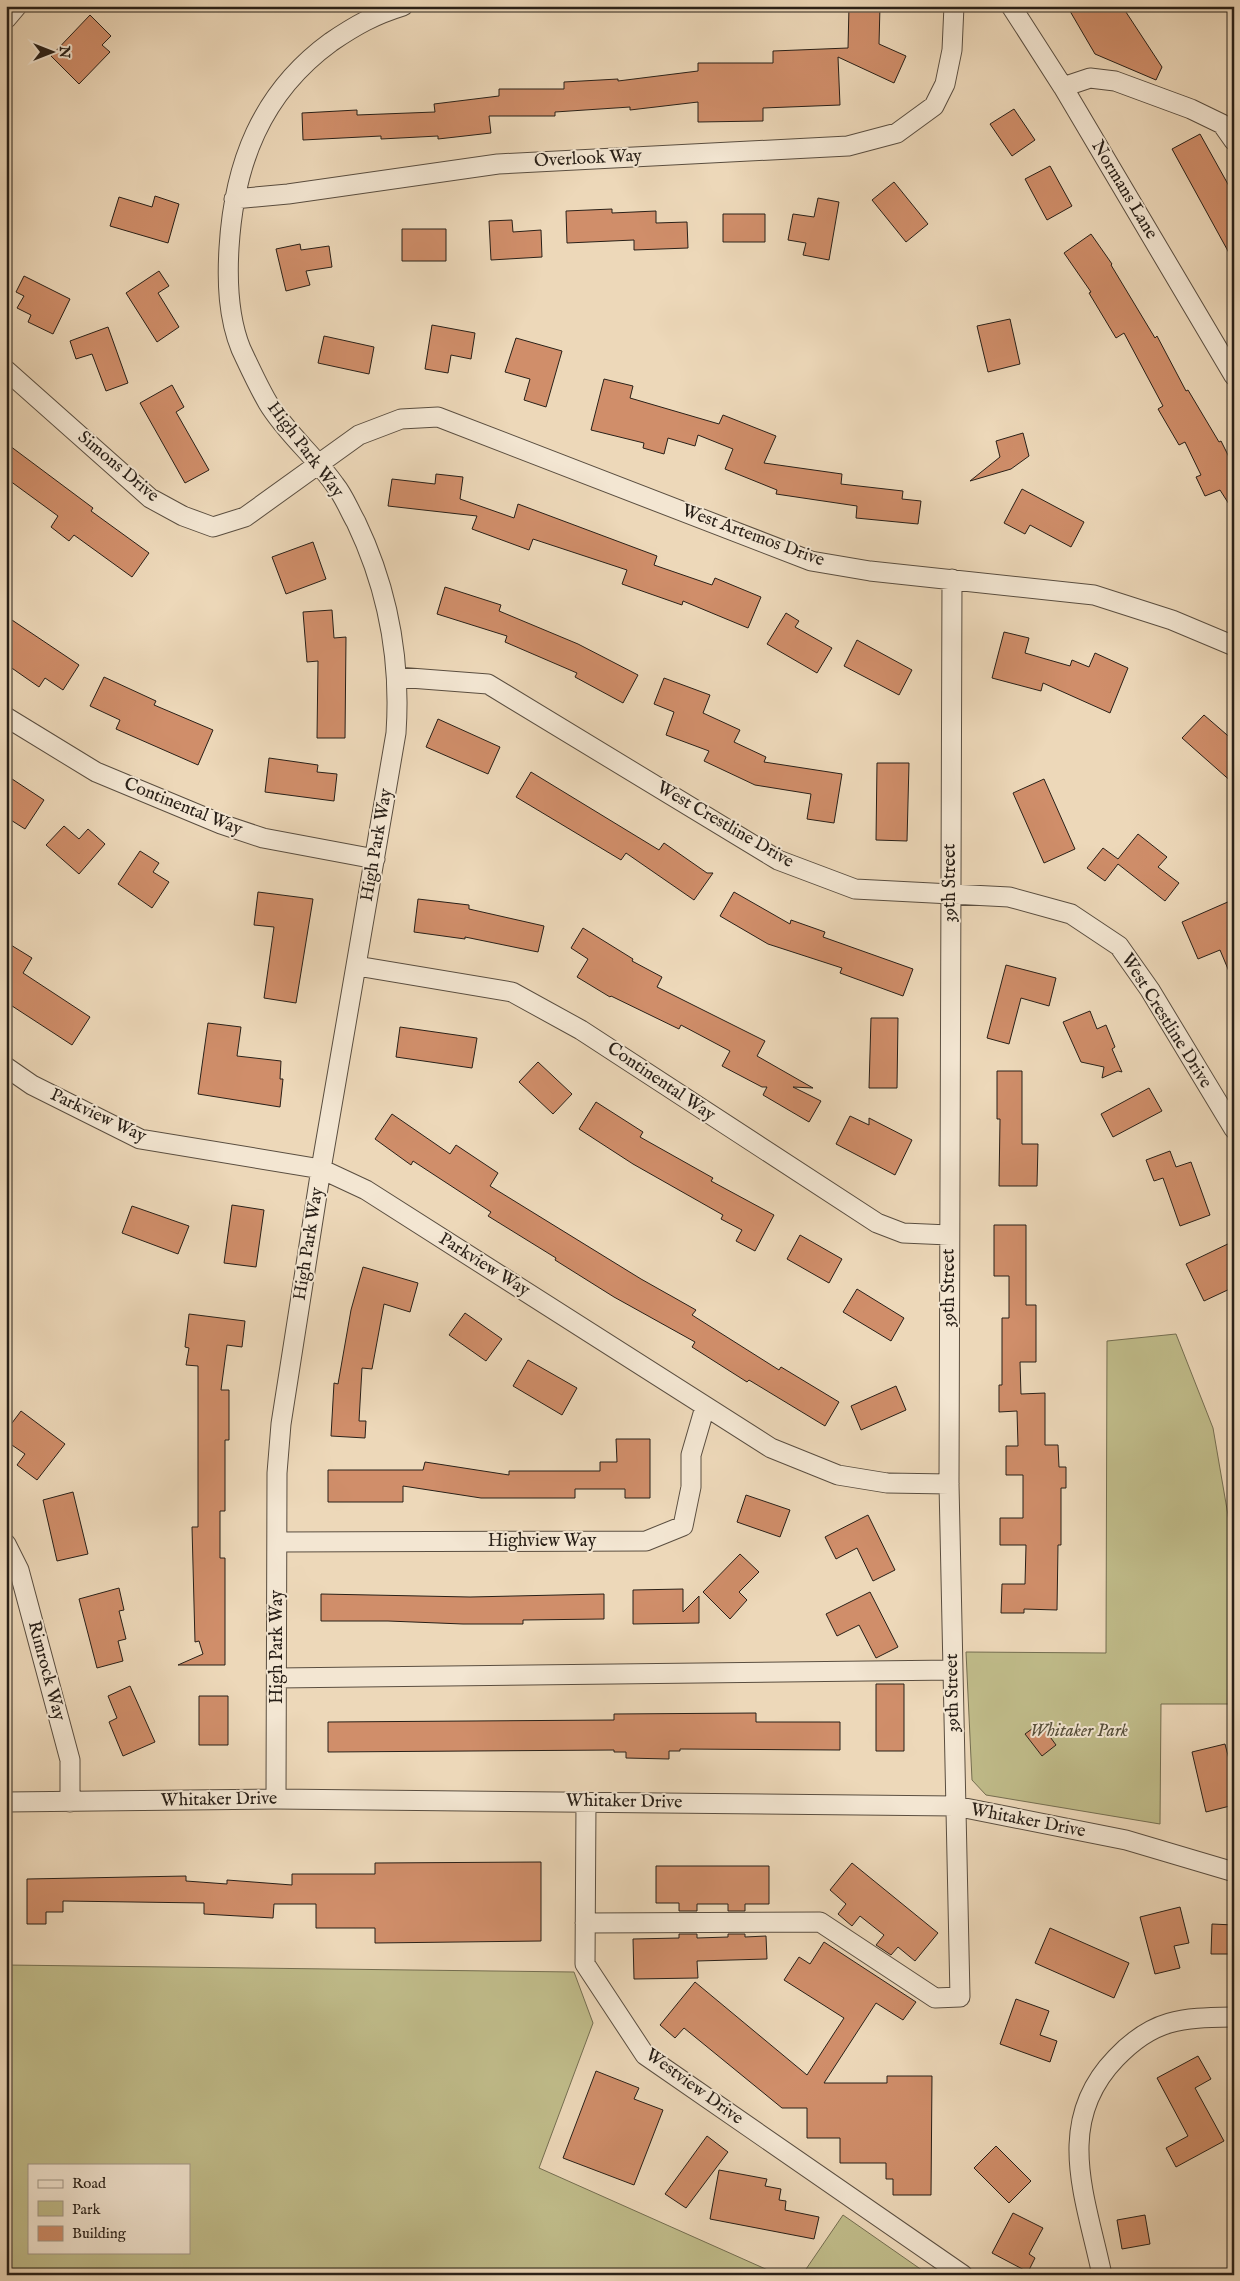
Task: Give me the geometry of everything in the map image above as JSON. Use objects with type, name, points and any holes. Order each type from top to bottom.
[{"type":"street","points":[[6,19],[17,6]]},
{"type":"street","name":"High Park Way","points":[[276,1799],[277,1473],[282,1424],[321,1169],[396,733],[397,677],[387,610],[370,552],[337,487],[268,402],[241,348],[231,313],[228,273],[234,199],[250,142],[264,114],[282,88],[319,52],[363,21],[403,6]]},
{"type":"street","name":"Overlook Way","points":[[234,199],[288,194],[498,164],[848,146],[897,133],[934,106],[945,84],[952,50],[954,6]]},
{"type":"street","name":"Normans Lane","points":[[1011,6],[1063,87],[1234,376]]},
{"type":"street","points":[[1063,87],[1090,78],[1115,81],[1191,109],[1222,124],[1234,141]]},
{"type":"street","name":"Simons Drive","points":[[6,370],[150,498],[183,516],[213,527],[244,517],[320,465]]},
{"type":"street","name":"West Artemos Drive","points":[[320,465],[359,436],[401,420],[438,417],[811,561],[870,571],[1094,595],[1172,620],[1234,646]]},
{"type":"street","name":"39th Street","points":[[586,1923],[820,1922],[935,1998],[960,1997],[949,1484],[949,894],[952,580]]},
{"type":"street","name":"West Crestline Drive","points":[[397,677],[488,684],[778,860],[855,889],[1009,897],[1072,914],[1119,946],[1150,990],[1234,1129]]},
{"type":"street","name":"Continental Way","points":[[6,717],[96,772],[221,824],[263,838],[375,858]]},
{"type":"street","name":"Continental Way","points":[[357,966],[512,992],[581,1030],[876,1223],[903,1232],[949,1235]]},
{"type":"street","name":"Parkview Way","points":[[6,1067],[32,1085],[140,1139],[321,1169],[366,1190],[771,1448],[838,1475],[887,1483],[949,1484]]},
{"type":"street","name":"Highview Way","points":[[278,1542],[646,1541],[683,1526],[691,1487],[691,1455],[705,1407]]},
{"type":"street","name":"Rimrock Way","points":[[6,1544],[19,1570],[70,1760],[70,1802]]},
{"type":"street","points":[[277,1678],[953,1670]]},
{"type":"street","name":"Whitaker Drive","points":[[6,1802],[276,1799],[955,1806],[1126,1840],[1234,1872]]},
{"type":"street","name":"Westview Drive","points":[[586,1802],[586,1964],[645,2055],[963,2275]]},
{"type":"street","points":[[1102,2275],[1083,2193],[1080,2167],[1079,2131],[1087,2097],[1108,2066],[1144,2033],[1166,2023],[1189,2018],[1234,2017]]},
{"type":"green space","name":"Whitaker Park","points":[[1176,1334],[1213,1428],[1234,1550],[1234,1704],[1161,1704],[1160,1824],[986,1795],[972,1780],[966,1652],[1106,1653],[1107,1341]]},
{"type":"green space","points":[[6,1965],[574,1972],[593,2023],[539,2168],[779,2275],[6,2275]]},
{"type":"green space","points":[[843,2215],[929,2275],[802,2275]]},
{"type":"building","points":[[849,6],[880,6],[879,44],[906,56],[894,83],[838,57],[840,105],[763,108],[763,121],[698,122],[698,102],[630,110],[630,107],[555,112],[555,116],[489,116],[491,133],[438,139],[438,136],[381,139],[381,136],[303,140],[302,113],[357,110],[357,115],[435,112],[434,104],[499,96],[499,89],[564,89],[564,82],[618,79],[618,81],[698,71],[698,63],[773,63],[773,51],[848,48]]},
{"type":"building","points":[[1067,6],[1122,6],[1162,67],[1156,80],[1095,54]]},
{"type":"building","points":[[90,15],[111,36],[102,45],[110,52],[79,84],[51,56]]},
{"type":"building","points":[[1014,109],[1035,140],[1012,156],[990,124]]},
{"type":"building","points":[[1200,134],[1234,195],[1234,262],[1172,149]]},
{"type":"building","points":[[1050,166],[1072,206],[1047,220],[1025,179]]},
{"type":"building","points":[[894,182],[928,224],[906,242],[872,200]]},
{"type":"building","points":[[155,196],[179,204],[168,243],[110,226],[119,197],[152,207]]},
{"type":"building","points":[[818,198],[839,202],[829,260],[803,255],[806,243],[788,240],[793,214],[814,217]]},
{"type":"building","points":[[612,209],[612,213],[656,211],[656,223],[687,222],[688,248],[634,250],[634,240],[567,243],[566,211]]},
{"type":"building","points":[[723,214],[765,214],[765,242],[723,242]]},
{"type":"building","points":[[512,220],[513,232],[541,230],[542,257],[491,260],[489,221]]},
{"type":"building","points":[[402,229],[446,229],[446,261],[402,261]]},
{"type":"building","points":[[1091,234],[1112,264],[1155,338],[1157,336],[1186,391],[1188,390],[1219,442],[1221,441],[1234,467],[1234,512],[1220,490],[1205,496],[1196,477],[1201,475],[1185,442],[1179,445],[1158,409],[1163,406],[1124,333],[1116,338],[1089,293],[1091,292],[1064,253]]},
{"type":"building","points":[[300,244],[301,250],[329,246],[332,267],[306,271],[310,285],[286,291],[276,249]]},
{"type":"building","points":[[159,271],[169,286],[158,293],[179,327],[157,342],[126,293]]},
{"type":"building","points":[[24,276],[70,299],[53,334],[28,322],[31,315],[17,308],[24,296],[16,292]]},
{"type":"building","points":[[1010,319],[1020,364],[988,372],[977,326]]},
{"type":"building","points":[[432,325],[475,333],[471,359],[451,355],[448,373],[425,369]]},
{"type":"building","points":[[108,327],[128,383],[106,391],[92,354],[76,359],[70,341]]},
{"type":"building","points":[[324,336],[374,347],[369,374],[318,363]]},
{"type":"building","points":[[516,338],[562,351],[546,407],[524,400],[530,379],[505,372]]},
{"type":"building","points":[[604,379],[633,386],[630,398],[719,424],[723,415],[776,436],[764,463],[842,474],[841,484],[903,491],[902,499],[921,501],[918,524],[856,518],[857,506],[776,494],[777,490],[725,469],[733,449],[698,435],[695,446],[668,438],[664,454],[643,448],[644,443],[591,430]]},
{"type":"building","points":[[172,385],[184,407],[176,412],[209,470],[185,483],[140,403]]},
{"type":"building","points":[[1023,433],[1029,456],[1011,469],[970,481],[1000,457],[996,441]]},
{"type":"building","points":[[6,443],[93,508],[91,511],[149,553],[132,577],[74,535],[69,541],[51,527],[58,516],[6,478]]},
{"type":"building","points":[[436,474],[463,477],[460,499],[514,518],[518,504],[657,556],[654,565],[712,585],[715,578],[761,597],[748,628],[683,601],[682,605],[622,584],[627,570],[533,539],[529,550],[472,529],[477,516],[388,506],[392,479],[435,484]]},
{"type":"building","points":[[1022,489],[1084,522],[1071,547],[1030,525],[1025,534],[1004,523]]},
{"type":"building","points":[[313,542],[326,579],[286,594],[272,557]]},
{"type":"building","points":[[445,587],[501,605],[499,611],[578,644],[638,675],[623,703],[575,677],[577,673],[505,642],[507,636],[437,614]]},
{"type":"building","points":[[332,610],[334,638],[346,637],[345,738],[317,738],[318,661],[307,662],[303,612]]},
{"type":"building","points":[[786,613],[799,621],[795,627],[832,648],[817,673],[767,644]]},
{"type":"building","points":[[6,616],[79,665],[63,690],[45,678],[39,687],[6,664]]},
{"type":"building","points":[[1004,632],[1029,638],[1025,653],[1070,666],[1072,660],[1089,667],[1095,653],[1128,668],[1110,713],[1043,683],[1041,691],[992,678]]},
{"type":"building","points":[[857,640],[912,670],[899,695],[844,666]]},
{"type":"building","points":[[104,677],[156,701],[154,705],[213,730],[198,765],[116,729],[120,720],[90,706]]},
{"type":"building","points":[[664,678],[710,695],[703,713],[740,730],[734,742],[766,757],[764,762],[842,774],[834,823],[807,819],[811,794],[755,785],[704,761],[709,751],[666,735],[674,712],[654,704]]},
{"type":"building","points":[[1204,715],[1234,741],[1234,784],[1182,738]]},
{"type":"building","points":[[438,719],[500,747],[488,774],[426,747]]},
{"type":"building","points":[[269,758],[318,765],[317,772],[337,774],[334,801],[265,792]]},
{"type":"building","points":[[877,763],[909,763],[907,841],[876,840]]},
{"type":"building","points":[[531,772],[659,850],[664,843],[707,873],[713,873],[694,900],[626,853],[621,860],[516,797]]},
{"type":"building","points":[[6,775],[44,800],[25,829],[6,817]]},
{"type":"building","points":[[1044,779],[1075,849],[1044,863],[1013,793]]},
{"type":"building","points":[[64,826],[79,839],[88,829],[105,844],[79,874],[46,845]]},
{"type":"building","points":[[1138,834],[1167,857],[1158,867],[1179,883],[1165,901],[1118,864],[1105,881],[1087,868],[1103,848],[1118,859]]},
{"type":"building","points":[[140,851],[159,863],[153,872],[169,882],[152,908],[118,884]]},
{"type":"building","points":[[258,892],[313,899],[296,1003],[264,998],[274,927],[254,925]]},
{"type":"building","points":[[734,892],[790,924],[791,920],[825,932],[823,937],[913,969],[903,996],[840,973],[842,968],[768,944],[720,916]]},
{"type":"building","points":[[418,899],[469,905],[469,909],[544,926],[538,952],[465,937],[465,939],[414,932]]},
{"type":"building","points":[[1230,901],[1234,910],[1233,981],[1220,950],[1198,959],[1182,922]]},
{"type":"building","points":[[583,928],[633,959],[632,961],[662,977],[657,987],[765,1041],[757,1056],[813,1088],[793,1087],[821,1101],[809,1122],[763,1095],[767,1087],[762,1087],[722,1066],[730,1051],[681,1025],[679,1029],[610,997],[577,977],[588,959],[571,948]]},
{"type":"building","points":[[6,942],[32,958],[23,973],[90,1017],[72,1045],[6,1002]]},
{"type":"building","points":[[1006,965],[1056,978],[1049,1006],[1021,998],[1009,1044],[987,1038]]},
{"type":"building","points":[[1090,1011],[1097,1029],[1106,1025],[1115,1047],[1112,1049],[1122,1072],[1118,1071],[1102,1078],[1104,1067],[1081,1062],[1063,1022]]},
{"type":"building","points":[[871,1018],[898,1018],[897,1088],[869,1088]]},
{"type":"building","points":[[208,1023],[241,1027],[237,1056],[281,1061],[280,1079],[283,1079],[280,1107],[198,1094]]},
{"type":"building","points":[[400,1027],[477,1038],[472,1068],[396,1057]]},
{"type":"building","points":[[538,1062],[572,1094],[553,1114],[519,1082]]},
{"type":"building","points":[[997,1071],[1022,1071],[1022,1144],[1038,1144],[1037,1186],[999,1186],[1000,1119],[997,1119]]},
{"type":"building","points":[[1149,1088],[1162,1111],[1113,1137],[1101,1114]]},
{"type":"building","points":[[596,1102],[643,1132],[640,1137],[713,1178],[711,1181],[774,1215],[755,1251],[736,1241],[742,1230],[721,1219],[723,1215],[633,1164],[579,1129]]},
{"type":"building","points":[[392,1114],[450,1154],[456,1145],[498,1173],[490,1186],[641,1279],[696,1310],[692,1315],[779,1370],[781,1367],[839,1402],[825,1426],[749,1380],[747,1382],[692,1347],[695,1342],[614,1297],[555,1260],[556,1258],[488,1216],[491,1212],[413,1161],[411,1165],[375,1139]]},
{"type":"building","points":[[850,1116],[869,1125],[869,1118],[912,1140],[895,1175],[836,1144]]},
{"type":"building","points":[[1170,1151],[1176,1167],[1191,1162],[1210,1215],[1180,1226],[1163,1178],[1154,1181],[1146,1160]]},
{"type":"building","points":[[232,1205],[264,1210],[256,1267],[224,1263]]},
{"type":"building","points":[[132,1206],[189,1226],[178,1254],[122,1233]]},
{"type":"building","points":[[994,1225],[1026,1225],[1026,1305],[1036,1305],[1036,1362],[1020,1362],[1021,1394],[1045,1393],[1045,1445],[1058,1445],[1059,1467],[1066,1467],[1066,1488],[1061,1488],[1061,1545],[1058,1545],[1057,1610],[1024,1609],[1024,1613],[1001,1613],[1002,1584],[1025,1584],[1026,1545],[1000,1545],[1000,1518],[1023,1518],[1023,1475],[1006,1475],[1006,1446],[1018,1446],[1017,1411],[999,1412],[999,1385],[1002,1385],[1002,1318],[1009,1318],[1009,1276],[994,1276]]},
{"type":"building","points":[[800,1235],[842,1259],[829,1283],[787,1259]]},
{"type":"building","points":[[1234,1241],[1234,1287],[1204,1301],[1186,1264]]},
{"type":"building","points":[[363,1267],[418,1283],[410,1312],[384,1304],[372,1369],[362,1368],[359,1421],[366,1421],[365,1438],[331,1436],[334,1383],[338,1384],[351,1310]]},
{"type":"building","points":[[857,1289],[904,1318],[891,1341],[843,1312]]},
{"type":"building","points":[[465,1313],[502,1339],[486,1361],[449,1335]]},
{"type":"building","points":[[189,1314],[245,1321],[242,1347],[227,1345],[221,1390],[229,1390],[229,1440],[225,1440],[225,1511],[220,1511],[220,1558],[225,1558],[225,1665],[178,1665],[203,1654],[199,1641],[195,1642],[192,1527],[198,1527],[198,1366],[186,1365],[189,1348],[185,1347]]},
{"type":"building","points":[[528,1360],[577,1388],[562,1415],[513,1386]]},
{"type":"building","points":[[896,1386],[906,1410],[861,1430],[851,1406]]},
{"type":"building","points":[[21,1411],[65,1444],[37,1480],[17,1465],[25,1454],[6,1441],[6,1431]]},
{"type":"building","points":[[616,1439],[650,1439],[650,1498],[625,1498],[625,1489],[575,1489],[575,1498],[481,1498],[403,1486],[403,1502],[328,1502],[328,1470],[423,1470],[425,1462],[509,1475],[509,1471],[600,1471],[600,1462],[617,1462]]},
{"type":"building","points":[[73,1492],[88,1554],[57,1561],[43,1500]]},
{"type":"building","points":[[746,1495],[790,1510],[780,1537],[737,1522]]},
{"type":"building","points":[[868,1515],[895,1570],[873,1581],[857,1548],[836,1559],[825,1537]]},
{"type":"building","points":[[740,1554],[759,1572],[739,1592],[747,1600],[730,1619],[703,1592]]},
{"type":"building","points":[[119,1588],[124,1610],[119,1611],[126,1639],[118,1641],[123,1661],[97,1668],[79,1599]]},
{"type":"building","points":[[683,1589],[683,1612],[699,1596],[699,1623],[633,1624],[633,1590]]},
{"type":"building","points":[[870,1592],[898,1647],[876,1658],[859,1625],[837,1636],[826,1614]]},
{"type":"building","points":[[321,1594],[470,1597],[604,1594],[604,1619],[523,1620],[523,1624],[321,1621]]},
{"type":"building","points":[[876,1684],[904,1684],[904,1751],[876,1751]]},
{"type":"building","points":[[130,1686],[155,1742],[123,1756],[109,1722],[117,1718],[108,1696]]},
{"type":"building","points":[[199,1696],[228,1696],[228,1745],[199,1745]]},
{"type":"building","points":[[756,1713],[756,1722],[840,1722],[840,1750],[680,1749],[680,1751],[669,1751],[669,1759],[626,1758],[626,1752],[614,1752],[614,1750],[328,1752],[328,1722],[614,1720],[614,1714]]},
{"type":"building","points":[[1040,1723],[1056,1745],[1042,1756],[1025,1734]]},
{"type":"building","points":[[1225,1744],[1234,1778],[1234,1805],[1206,1812],[1192,1752]]},
{"type":"building","points":[[541,1862],[541,1941],[375,1943],[375,1928],[316,1928],[316,1904],[274,1904],[273,1918],[204,1914],[204,1903],[63,1901],[63,1912],[46,1912],[46,1924],[27,1924],[27,1879],[186,1876],[186,1881],[227,1884],[227,1880],[292,1885],[292,1874],[375,1874],[375,1863]]},
{"type":"building","points":[[852,1863],[938,1933],[915,1961],[898,1947],[891,1955],[876,1945],[884,1935],[860,1916],[852,1926],[838,1914],[846,1904],[830,1890]]},
{"type":"building","points":[[656,1866],[769,1866],[769,1904],[745,1904],[745,1911],[728,1911],[728,1904],[697,1904],[697,1911],[679,1911],[679,1903],[656,1903]]},
{"type":"building","points":[[1180,1907],[1189,1943],[1174,1946],[1180,1968],[1155,1974],[1140,1917]]},
{"type":"building","points":[[1212,1924],[1234,1925],[1234,1954],[1211,1954]]},
{"type":"building","points":[[1050,1928],[1129,1963],[1114,1998],[1035,1963]]},
{"type":"building","points":[[679,1934],[697,1934],[697,1938],[728,1937],[728,1934],[745,1934],[745,1937],[766,1936],[767,1959],[697,1961],[698,1978],[634,1979],[633,1939],[679,1938]]},
{"type":"building","points":[[824,1942],[916,2002],[903,2020],[876,2003],[824,2083],[887,2083],[887,2076],[932,2076],[931,2195],[893,2195],[893,2179],[886,2179],[886,2163],[840,2163],[840,2138],[807,2138],[807,2108],[782,2108],[684,2028],[675,2038],[660,2025],[695,1982],[807,2075],[844,2018],[784,1980],[799,1957],[810,1964]]},
{"type":"building","points":[[1016,1999],[1049,2011],[1040,2035],[1057,2041],[1050,2062],[1000,2044]]},
{"type":"building","points":[[1198,2056],[1211,2079],[1195,2088],[1224,2141],[1176,2167],[1166,2148],[1188,2136],[1157,2078]]},
{"type":"building","points":[[596,2071],[639,2088],[634,2099],[663,2110],[634,2185],[563,2158]]},
{"type":"building","points":[[707,2136],[728,2152],[686,2208],[665,2194]]},
{"type":"building","points":[[996,2146],[1031,2181],[1009,2203],[974,2168]]},
{"type":"building","points":[[719,2170],[767,2179],[765,2186],[781,2189],[779,2200],[786,2201],[785,2210],[819,2217],[814,2239],[710,2219]]},
{"type":"building","points":[[1013,2213],[1043,2228],[1029,2254],[1035,2258],[1028,2272],[992,2253]]},
{"type":"building","points":[[1145,2215],[1150,2244],[1122,2249],[1117,2220]]}]
